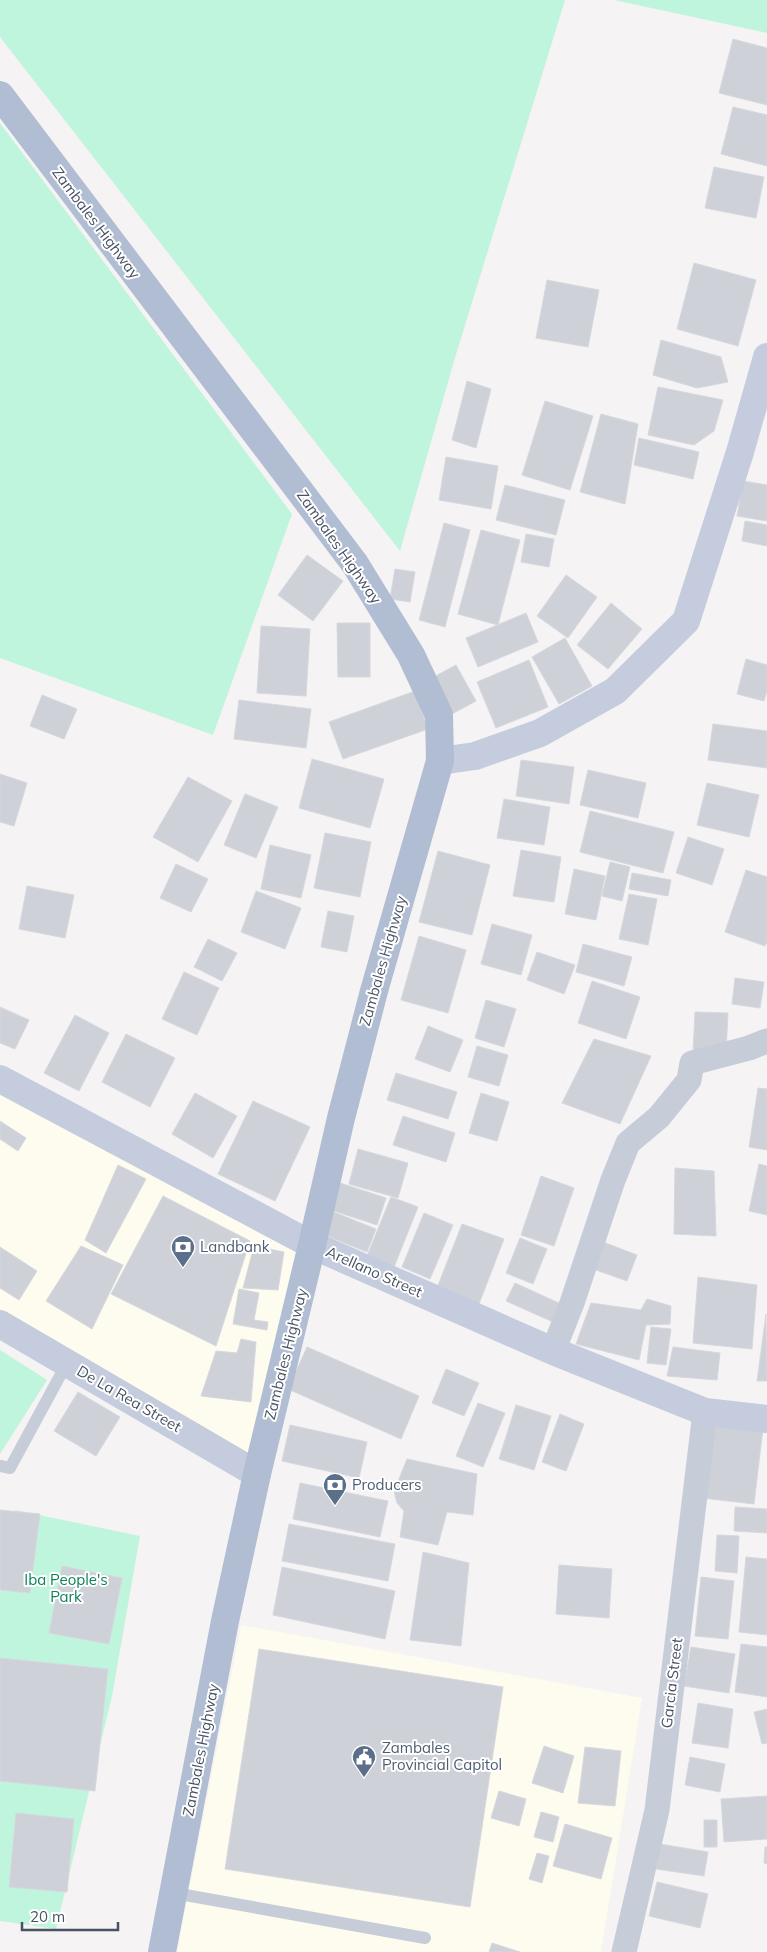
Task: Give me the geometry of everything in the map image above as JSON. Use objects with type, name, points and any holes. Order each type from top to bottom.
[{"type":"main road","name":"Zambales Highway","points":[[0,95],[354,564],[411,655],[439,715],[440,760],[340,1118],[312,1245],[257,1474],[225,1621],[162,1952]]},
{"type":"street","points":[[440,760],[475,756],[540,733],[615,691],[686,621],[740,452],[767,357]]},
{"type":"street","points":[[553,1351],[572,1303],[610,1189],[628,1143],[659,1117],[689,1080],[692,1063],[749,1048],[767,1041]]},
{"type":"street","name":"Arellano Street","points":[[0,1079],[312,1245],[553,1351],[705,1412],[767,1419]]},
{"type":"street","name":"De La Rea Street","points":[[0,1324],[257,1474]]},
{"type":"street","name":"Garcia Street","points":[[624,1952],[657,1810],[705,1412]]},
{"type":"lane","points":[[0,1466],[10,1468],[68,1363]]},
{"type":"lane","points":[[174,1893],[425,1938]]},
{"type":"shaded area","points":[[0,1079],[312,1245],[257,1474],[0,1324]]},
{"type":"shaded area","points":[[241,1625],[642,1698],[601,1952],[177,1952]]},
{"type":"green space","points":[[0,0],[565,0],[454,361],[400,551],[0,37]]},
{"type":"green space","points":[[614,0],[767,0],[767,33]]},
{"type":"green space","points":[[0,123],[292,514],[213,735],[0,658]]},
{"type":"green space","points":[[0,1350],[47,1380],[0,1454]]},
{"type":"green space","name":"Iba People's Park","points":[[15,1510],[140,1536],[112,1696],[56,1929],[0,1921],[0,1595],[10,1528]]},
{"type":"building","points":[[733,39],[767,48],[767,105],[719,93]]},
{"type":"building","points":[[733,107],[767,115],[767,166],[721,154]]},
{"type":"building","points":[[714,167],[764,177],[756,218],[705,208]]},
{"type":"building","points":[[694,263],[756,280],[738,346],[677,329]]},
{"type":"building","points":[[547,280],[599,290],[588,347],[536,338]]},
{"type":"building","points":[[661,340],[721,357],[728,382],[697,388],[653,375]]},
{"type":"building","points":[[467,381],[491,389],[476,448],[452,440]]},
{"type":"building","points":[[658,387],[723,400],[714,431],[694,445],[648,435]]},
{"type":"building","points":[[545,401],[593,416],[570,490],[522,475]]},
{"type":"building","points":[[601,414],[638,424],[625,504],[580,492]]},
{"type":"building","points":[[639,438],[699,452],[693,479],[634,465]]},
{"type":"building","points":[[446,457],[498,466],[491,509],[439,500]]},
{"type":"building","points":[[743,481],[767,485],[767,521],[737,516]]},
{"type":"building","points":[[505,485],[565,500],[556,535],[496,520]]},
{"type":"building","points":[[745,521],[767,525],[767,546],[742,541]]},
{"type":"building","points":[[444,523],[470,530],[445,627],[419,620]]},
{"type":"building","points":[[481,530],[520,540],[498,625],[458,614]]},
{"type":"building","points":[[526,534],[554,539],[549,567],[521,562]]},
{"type":"building","points":[[307,555],[343,581],[313,621],[278,595]]},
{"type":"building","points":[[395,569],[415,572],[410,602],[390,599]]},
{"type":"building","points":[[566,575],[597,597],[568,638],[537,616]]},
{"type":"building","points":[[611,603],[642,629],[608,669],[577,645]]},
{"type":"building","points":[[526,613],[538,642],[478,667],[466,638]]},
{"type":"building","points":[[337,623],[370,623],[370,677],[338,677]]},
{"type":"building","points":[[261,626],[310,629],[306,696],[257,693]]},
{"type":"building","points":[[565,638],[592,686],[559,704],[532,657]]},
{"type":"building","points":[[746,659],[767,665],[767,691],[764,701],[737,694]]},
{"type":"building","points":[[529,660],[548,707],[496,728],[477,682]]},
{"type":"building","points":[[456,665],[476,701],[452,714],[432,678]]},
{"type":"building","points":[[415,691],[428,729],[343,759],[329,722]]},
{"type":"building","points":[[42,695],[77,709],[64,739],[30,726]]},
{"type":"building","points":[[239,700],[311,709],[306,748],[234,739]]},
{"type":"building","points":[[713,724],[767,731],[767,768],[708,760]]},
{"type":"building","points":[[312,759],[384,779],[370,828],[299,808]]},
{"type":"building","points":[[521,760],[574,767],[569,804],[516,796]]},
{"type":"building","points":[[588,770],[646,783],[638,818],[580,805]]},
{"type":"building","points":[[0,774],[27,783],[14,826],[0,822]]},
{"type":"building","points":[[188,777],[232,801],[198,862],[153,837]]},
{"type":"building","points":[[707,783],[759,795],[749,837],[697,825]]},
{"type":"building","points":[[245,794],[278,807],[256,858],[224,845]]},
{"type":"building","points":[[504,799],[550,807],[544,845],[497,838]]},
{"type":"building","points":[[590,811],[674,832],[663,873],[580,852]]},
{"type":"building","points":[[325,833],[371,842],[360,897],[314,888]]},
{"type":"building","points":[[688,837],[724,849],[712,885],[676,873]]},
{"type":"building","points":[[270,845],[311,855],[301,898],[261,889]]},
{"type":"building","points":[[521,850],[561,857],[554,902],[513,896]]},
{"type":"building","points":[[438,851],[490,865],[472,935],[419,922]]},
{"type":"building","points":[[610,862],[630,867],[622,901],[602,896]]},
{"type":"building","points":[[176,864],[208,879],[191,912],[160,898]]},
{"type":"building","points":[[574,869],[605,876],[596,920],[565,914]]},
{"type":"building","points":[[746,870],[767,877],[767,942],[765,946],[725,932]]},
{"type":"building","points":[[632,873],[671,880],[668,896],[629,889]]},
{"type":"building","points":[[27,886],[74,895],[65,938],[19,929]]},
{"type":"building","points":[[256,891],[301,908],[285,949],[241,932]]},
{"type":"building","points":[[629,894],[657,899],[648,945],[619,939]]},
{"type":"building","points":[[328,911],[354,916],[347,952],[321,947]]},
{"type":"building","points":[[492,924],[532,935],[521,975],[481,964]]},
{"type":"building","points":[[419,936],[466,950],[448,1013],[401,1000]]},
{"type":"building","points":[[208,939],[237,953],[222,981],[194,967]]},
{"type":"building","points":[[583,944],[632,957],[624,986],[576,972]]},
{"type":"building","points":[[537,952],[575,965],[564,994],[527,980]]},
{"type":"building","points":[[184,972],[219,988],[197,1035],[162,1019]]},
{"type":"building","points":[[735,978],[764,982],[760,1008],[732,1004]]},
{"type":"building","points":[[592,981],[640,997],[626,1039],[578,1023]]},
{"type":"building","points":[[486,1000],[516,1009],[504,1047],[475,1038]]},
{"type":"building","points":[[0,1007],[29,1020],[15,1049],[0,1043]]},
{"type":"building","points":[[695,1012],[728,1013],[726,1053],[693,1052]]},
{"type":"building","points":[[75,1015],[109,1033],[79,1091],[44,1073]]},
{"type":"building","points":[[428,1026],[463,1040],[450,1072],[415,1059]]},
{"type":"building","points":[[126,1034],[175,1058],[150,1107],[102,1082]]},
{"type":"building","points":[[594,1039],[651,1056],[620,1124],[562,1103]]},
{"type":"building","points":[[477,1046],[508,1055],[499,1086],[468,1077]]},
{"type":"building","points":[[396,1073],[457,1092],[448,1119],[387,1100]]},
{"type":"building","points":[[758,1088],[767,1089],[767,1150],[749,1147]]},
{"type":"building","points":[[195,1093],[237,1116],[213,1158],[172,1134]]},
{"type":"building","points":[[481,1093],[509,1102],[497,1141],[469,1133]]},
{"type":"building","points":[[253,1101],[310,1127],[275,1201],[218,1174]]},
{"type":"building","points":[[403,1116],[455,1133],[446,1162],[393,1145]]},
{"type":"building","points":[[0,1121],[26,1138],[18,1151],[0,1139]]},
{"type":"building","points":[[358,1149],[408,1163],[398,1198],[349,1184]]},
{"type":"building","points":[[759,1164],[767,1166],[767,1215],[749,1211]]},
{"type":"building","points":[[118,1165],[146,1179],[106,1253],[85,1240]]},
{"type":"building","points":[[675,1168],[714,1171],[716,1236],[674,1234]]},
{"type":"building","points":[[541,1176],[574,1188],[554,1246],[521,1235]]},
{"type":"building","points":[[337,1182],[386,1198],[377,1225],[328,1209]]},
{"type":"building","name":"Landbank","points":[[163,1196],[250,1241],[216,1346],[111,1294]]},
{"type":"building","points":[[391,1197],[418,1207],[394,1267],[367,1256]]},
{"type":"building","points":[[331,1211],[376,1229],[367,1252],[322,1234]]},
{"type":"building","points":[[424,1213],[453,1225],[430,1279],[402,1267]]},
{"type":"building","points":[[462,1224],[504,1239],[479,1304],[437,1288]]},
{"type":"building","points":[[520,1238],[547,1249],[533,1284],[506,1273]]},
{"type":"building","points":[[603,1242],[637,1255],[627,1281],[593,1269]]},
{"type":"building","points":[[81,1246],[123,1265],[92,1329],[46,1301]]},
{"type":"building","points":[[254,1246],[284,1252],[278,1290],[243,1288]]},
{"type":"building","points":[[0,1247],[37,1271],[19,1300],[0,1288]]},
{"type":"building","points":[[698,1277],[757,1285],[752,1349],[693,1343]]},
{"type":"building","points":[[515,1283],[561,1304],[553,1322],[506,1301]]},
{"type":"building","points":[[239,1289],[259,1293],[254,1320],[268,1322],[267,1330],[233,1324]]},
{"type":"building","points":[[647,1299],[671,1306],[670,1324],[646,1325],[639,1360],[576,1344],[591,1303],[641,1310]]},
{"type":"building","points":[[766,1314],[767,1381],[757,1381]]},
{"type":"building","points":[[651,1327],[671,1329],[666,1365],[647,1363]]},
{"type":"building","points":[[241,1339],[256,1342],[251,1402],[201,1396],[216,1351],[237,1353]]},
{"type":"building","points":[[307,1347],[419,1396],[401,1439],[288,1389]]},
{"type":"building","points":[[673,1347],[720,1353],[717,1380],[667,1376]]},
{"type":"building","points":[[446,1369],[479,1383],[464,1416],[432,1403]]},
{"type":"building","points":[[78,1392],[120,1417],[96,1456],[54,1431]]},
{"type":"building","points":[[478,1403],[505,1413],[483,1467],[456,1456]]},
{"type":"building","points":[[516,1405],[551,1416],[534,1470],[499,1459]]},
{"type":"building","points":[[560,1414],[584,1424],[566,1471],[542,1462]]},
{"type":"building","points":[[711,1422],[763,1428],[754,1504],[702,1498]]},
{"type":"building","points":[[290,1425],[367,1442],[359,1478],[282,1461]]},
{"type":"building","points":[[407,1459],[477,1474],[473,1515],[447,1512],[438,1545],[400,1537],[404,1511],[397,1503],[394,1491]]},
{"type":"building","points":[[300,1483],[388,1501],[380,1537],[293,1519]]},
{"type":"building","points":[[735,1507],[767,1509],[767,1533],[734,1531]]},
{"type":"building","points":[[0,1510],[40,1514],[30,1593],[0,1590]]},
{"type":"building","points":[[289,1524],[395,1544],[388,1581],[282,1561]]},
{"type":"building","points":[[717,1535],[739,1536],[737,1573],[715,1571]]},
{"type":"building","points":[[423,1552],[469,1563],[461,1646],[410,1640]]},
{"type":"building","points":[[746,1557],[767,1559],[767,1635],[739,1632]]},
{"type":"building","points":[[559,1565],[612,1569],[609,1618],[556,1614]]},
{"type":"building","points":[[62,1566],[122,1578],[109,1644],[49,1633]]},
{"type":"building","points":[[282,1567],[395,1591],[385,1639],[273,1615]]},
{"type":"building","points":[[701,1577],[734,1581],[728,1639],[695,1636]]},
{"type":"building","points":[[741,1644],[767,1647],[767,1697],[735,1692]]},
{"type":"building","points":[[691,1647],[735,1654],[729,1693],[684,1686]]},
{"type":"building","name":"Zambales Provincial Capitol","points":[[259,1649],[503,1687],[470,1907],[225,1869]]},
{"type":"building","points":[[0,1658],[108,1669],[95,1791],[0,1781]]},
{"type":"building","points":[[698,1703],[733,1709],[728,1748],[692,1743]]},
{"type":"building","points":[[767,1709],[767,1743],[762,1744],[754,1712]]},
{"type":"building","points":[[544,1746],[574,1756],[563,1793],[532,1783]]},
{"type":"building","points":[[585,1747],[621,1751],[615,1806],[578,1803]]},
{"type":"building","points":[[690,1757],[725,1764],[720,1792],[685,1785]]},
{"type":"building","points":[[499,1791],[526,1799],[519,1826],[491,1818]]},
{"type":"building","points":[[767,1796],[767,1839],[724,1842],[721,1799]]},
{"type":"building","points":[[541,1812],[559,1817],[553,1842],[534,1837]]},
{"type":"building","points":[[16,1813],[74,1819],[67,1892],[9,1887]]},
{"type":"building","points":[[704,1820],[717,1820],[717,1847],[704,1847]]},
{"type":"building","points":[[565,1824],[612,1838],[601,1879],[553,1866]]},
{"type":"building","points":[[660,1844],[708,1852],[704,1876],[656,1869]]},
{"type":"building","points":[[765,1847],[767,1847],[767,1864],[764,1863]]},
{"type":"building","points":[[537,1853],[549,1856],[542,1883],[529,1879]]},
{"type":"building","points":[[657,1882],[708,1894],[700,1928],[649,1916]]},
{"type":"building","points":[[492,1943],[520,1952],[489,1952]]},
{"type":"place","name":"Landbank","points":[[183,1268]]},
{"type":"place","name":"Producers","points":[[335,1506]]},
{"type":"place","name":"Zambales Provincial Capitol","points":[[364,1778]]}]
